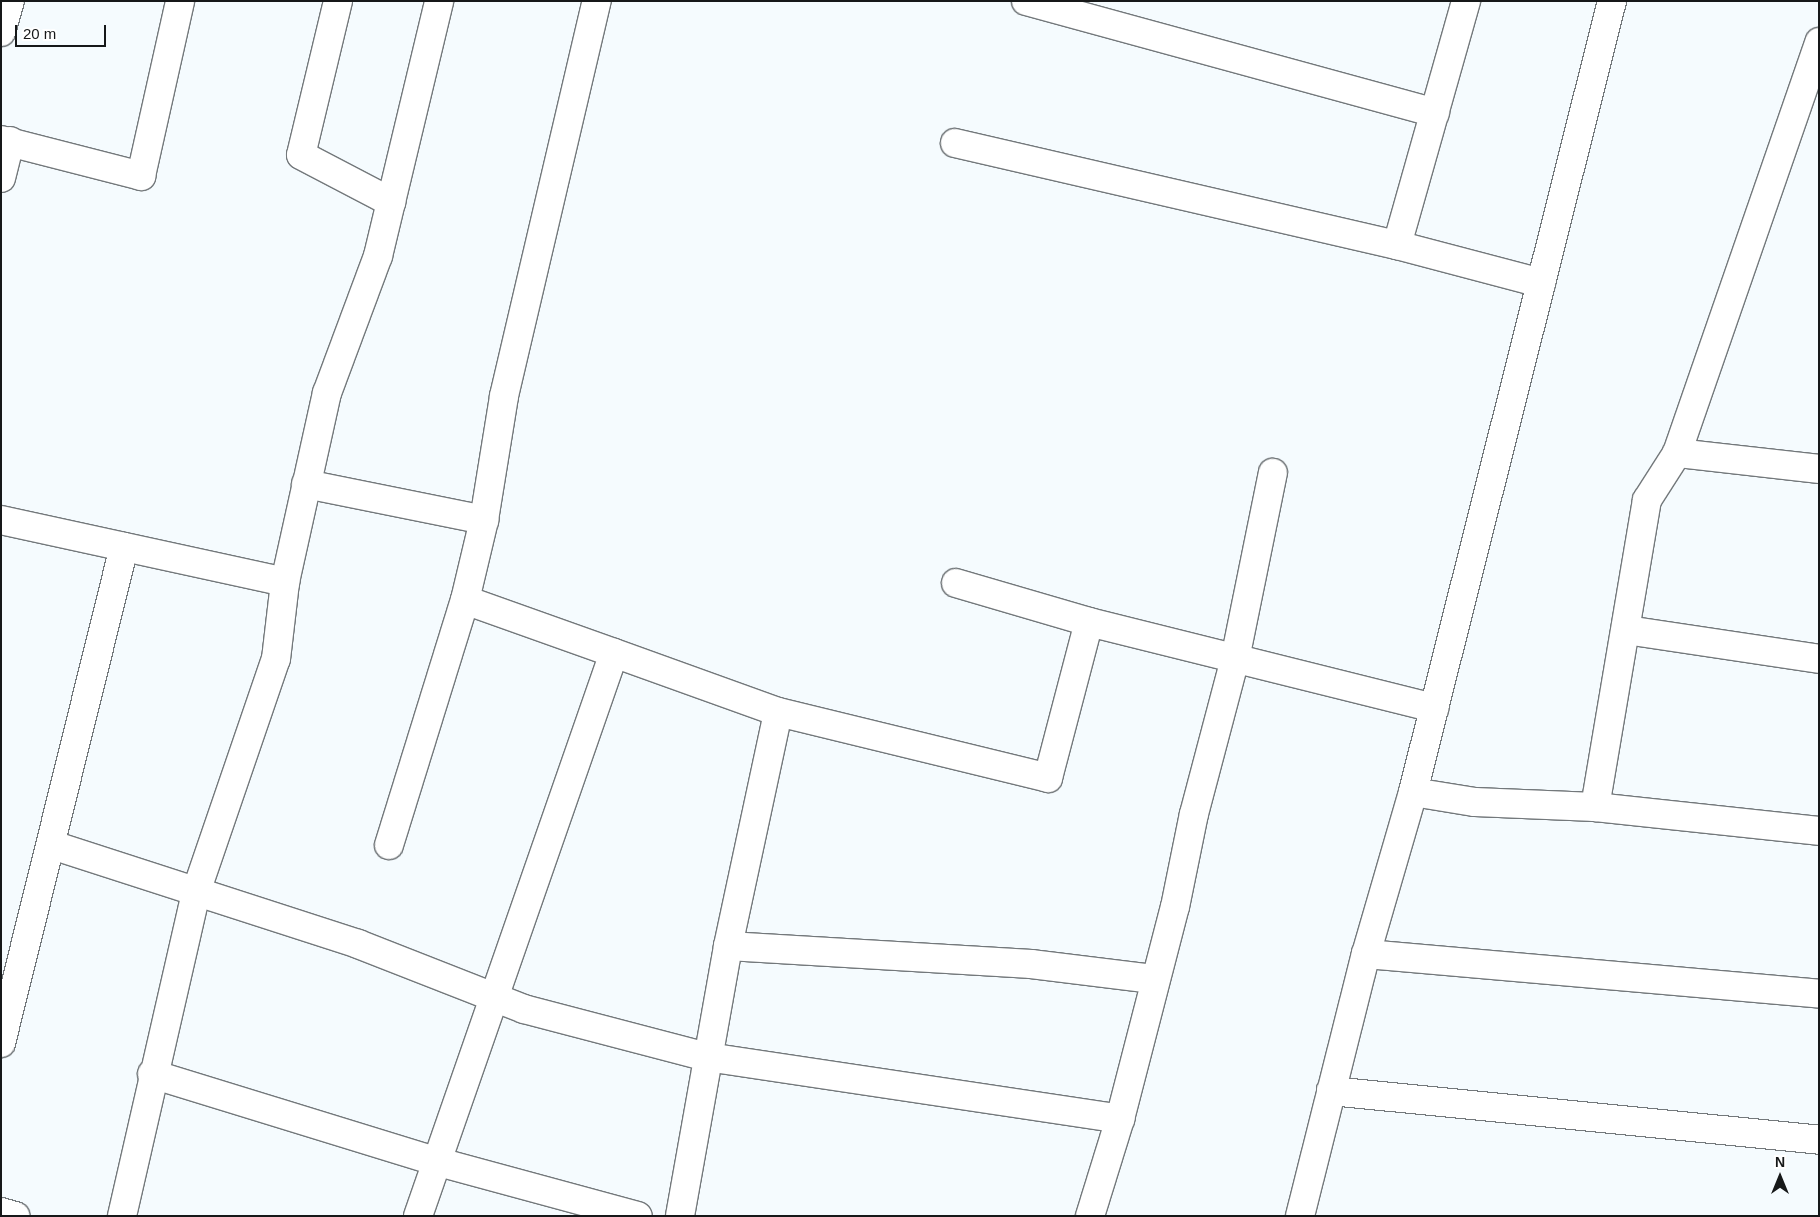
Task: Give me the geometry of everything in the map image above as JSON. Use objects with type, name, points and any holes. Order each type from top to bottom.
[{"type":"street","points":[[1,32],[10,1]]},
{"type":"street","points":[[1,178],[5,140],[141,176],[180,1]]},
{"type":"street","points":[[338,1],[301,155],[391,202]]},
{"type":"street","points":[[122,1216],[152,1074],[196,892],[276,659],[285,582],[327,393],[378,256],[439,1]]},
{"type":"street","points":[[388,846],[465,600],[484,520],[504,396],[597,1]]},
{"type":"street","points":[[1026,1],[1435,113]]},
{"type":"street","points":[[1397,245],[1466,1]]},
{"type":"street","points":[[1300,1216],[1366,954],[1413,792],[1612,1]]},
{"type":"street","points":[[1595,807],[1647,500],[1677,453],[1819,42]]},
{"type":"street","points":[[955,143],[1397,245],[1541,283]]},
{"type":"street","points":[[1677,453],[1819,469]]},
{"type":"street","points":[[1090,1216],[1120,1119],[1153,979],[1175,907],[1194,814],[1235,659],[1273,473]]},
{"type":"street","points":[[306,484],[484,520]]},
{"type":"street","points":[[1,520],[285,582]]},
{"type":"street","points":[[1,1042],[7,998],[52,845],[124,547]]},
{"type":"street","points":[[956,583],[1089,622],[1434,708]]},
{"type":"street","points":[[465,600],[778,712],[1048,778],[1089,622]]},
{"type":"street","points":[[1626,630],[1819,659]]},
{"type":"street","points":[[418,1216],[435,1161],[614,653]]},
{"type":"street","points":[[680,1216],[728,946],[778,712]]},
{"type":"street","points":[[1413,792],[1475,802],[1595,807],[1819,831]]},
{"type":"street","points":[[52,845],[358,944],[494,998],[708,1058],[1120,1119]]},
{"type":"street","points":[[728,946],[1031,964],[1153,979]]},
{"type":"street","points":[[1366,954],[1819,994]]},
{"type":"street","points":[[152,1074],[435,1161],[638,1216]]},
{"type":"street","points":[[1331,1091],[1819,1140]]},
{"type":"street","points":[[1,1212],[15,1216]]}]
